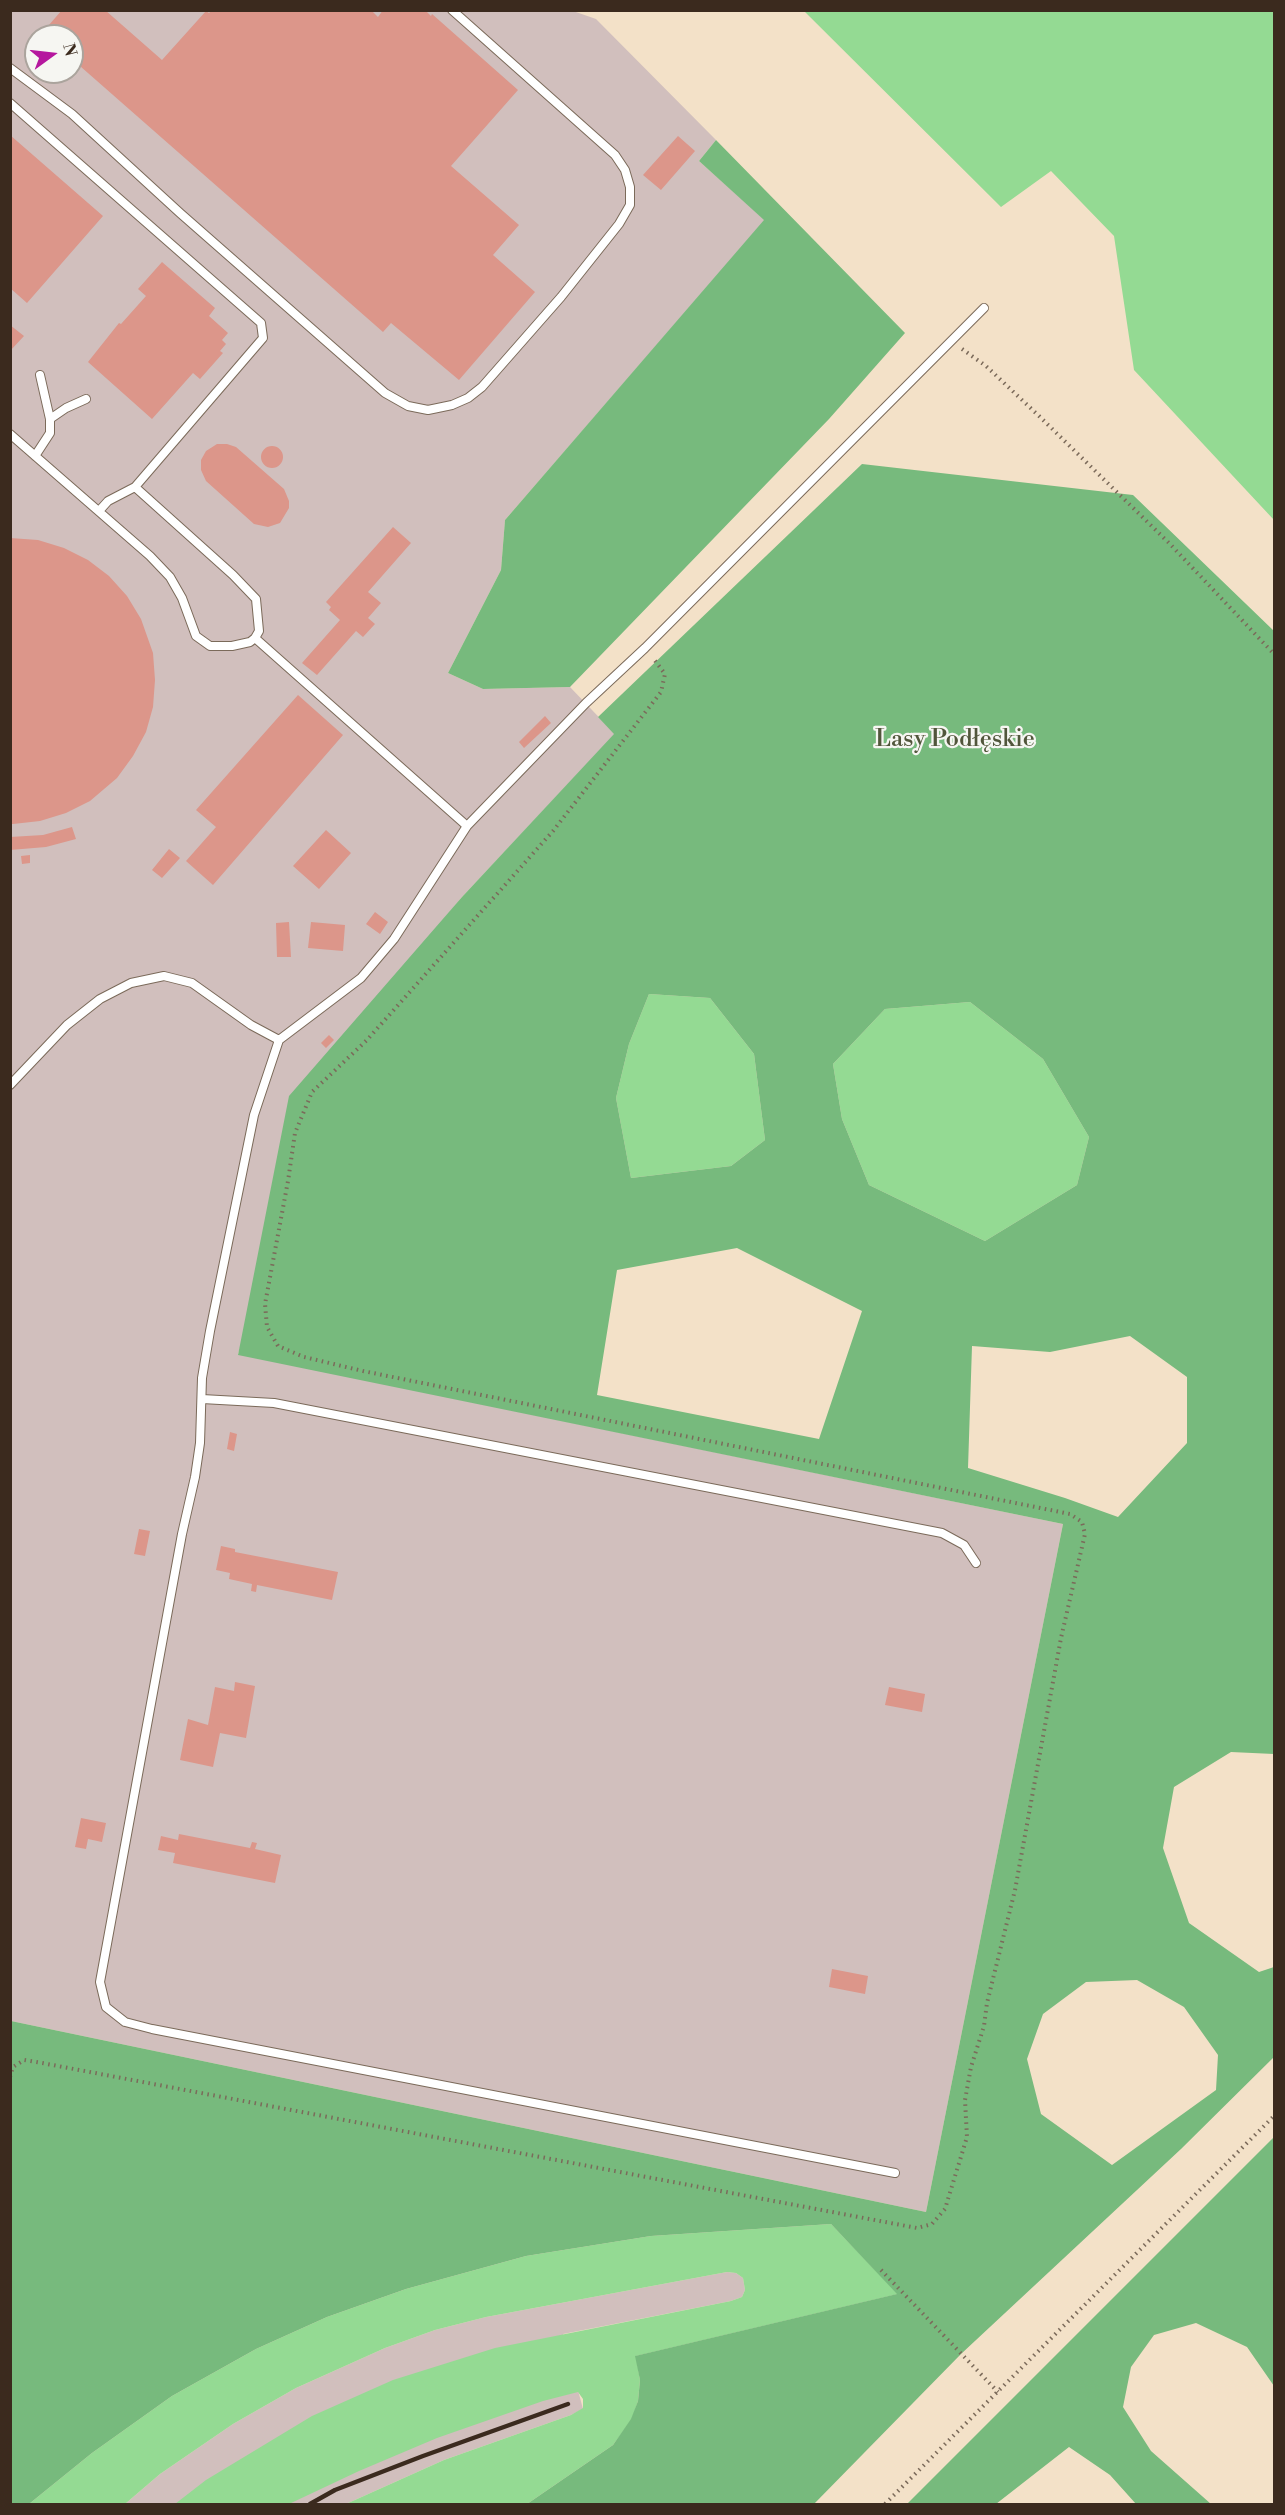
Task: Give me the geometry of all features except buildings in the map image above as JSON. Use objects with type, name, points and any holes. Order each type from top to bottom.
[{"type":"lane","points":[[10,68],[72,114],[180,213],[384,393],[408,406],[428,410],[452,405],[468,398],[482,387],[561,297],[619,224],[630,205],[630,187],[625,170],[615,156],[452,10]]},
{"type":"lane","points":[[10,103],[261,323],[263,338],[135,487],[118,494],[99,511]]},
{"type":"lane","points":[[895,2173],[152,2029],[124,2022],[106,2007],[100,1982],[182,1534],[195,1477],[200,1443],[202,1378],[210,1331],[254,1115],[279,1040],[361,978],[393,939],[467,826],[586,703],[645,648],[984,308]]},
{"type":"lane","points":[[35,456],[50,433],[50,419],[40,375]]},
{"type":"lane","points":[[50,419],[66,408],[86,399]]},
{"type":"lane","points":[[10,434],[99,511],[170,577],[182,598],[196,636],[210,646],[232,646],[250,642],[259,631],[259,617],[255,599],[247,587],[135,487]]},
{"type":"lane","points":[[255,638],[467,826]]},
{"type":"lane","points":[[10,1085],[67,1025],[100,999],[131,982],[164,976],[192,983],[251,1025],[279,1040]]},
{"type":"lane","points":[[202,1399],[274,1402],[942,1533],[963,1545],[976,1563]]},
{"type":"path","points":[[951,341],[986,366],[1039,416],[1169,543],[1275,654]]},
{"type":"path","points":[[10,2078],[13,2067],[24,2060],[917,2228],[932,2224],[945,2209],[968,2137],[965,2100],[971,2067],[984,2026],[987,2002],[1015,1890],[1061,1638],[1084,1534],[1082,1522],[1070,1514],[323,1361],[278,1346],[267,1328],[265,1304],[295,1133],[312,1092],[367,1040],[553,831],[661,692],[665,675],[645,648]]},
{"type":"path","points":[[885,2505],[1275,2116]]},
{"type":"path","points":[[881,2270],[998,2392]]},
{"type":"shaded area","points":[[11,11],[573,11],[596,19],[716,140],[699,161],[765,220],[505,520],[501,570],[448,673],[483,689],[570,687],[615,734],[462,897],[335,1050],[238,1354],[1063,1524],[926,2212],[11,2021]]},
{"type":"shaded area","points":[[727,2272],[736,2273],[743,2278],[745,2290],[742,2297],[563,2334],[583,2409],[444,2460],[346,2504],[125,2504],[160,2474],[233,2424],[296,2388],[385,2348],[435,2330],[486,2317]]},
{"type":"green space","points":[[804,11],[1274,11],[1274,520],[1134,370],[1114,236],[1051,171],[1001,207]]},
{"type":"green space","points":[[716,140],[905,333],[829,419],[570,687],[483,689],[448,673],[501,570],[505,520],[764,220],[699,161]]},
{"type":"green space","name":"Lasy Podłęskie","points":[[862,464],[1133,495],[1274,631],[1274,1754],[1231,1752],[1174,1787],[1163,1848],[1189,1923],[1259,1972],[1274,1967],[1274,2057],[1181,2149],[961,2354],[814,2504],[527,2504],[613,2445],[631,2419],[638,2401],[640,2380],[635,2356],[897,2294],[831,2224],[651,2236],[526,2256],[406,2289],[327,2317],[256,2349],[172,2396],[92,2453],[29,2504],[11,2504],[11,2021],[926,2212],[1063,1524],[238,1355],[289,1096],[462,897],[614,734],[598,717]],"holes":[[[649,994],[710,998],[754,1054],[765,1140],[731,1166],[631,1178],[616,1098],[629,1044]],[[970,1002],[1043,1059],[1089,1137],[1077,1185],[985,1241],[869,1185],[842,1119],[833,1064],[885,1009]],[[737,1248],[862,1311],[819,1439],[597,1395],[617,1270]],[[1130,1336],[1187,1377],[1187,1443],[1118,1517],[968,1468],[972,1346],[1050,1352]],[[1137,1980],[1184,2007],[1218,2055],[1216,2090],[1112,2165],[1041,2114],[1027,2059],[1043,2014],[1086,1982]]]},
{"type":"green space","points":[[649,994],[710,998],[754,1054],[765,1140],[731,1166],[631,1178],[616,1098],[629,1044]]},
{"type":"green space","points":[[970,1002],[1043,1059],[1089,1137],[1077,1185],[985,1241],[869,1185],[842,1119],[833,1064],[885,1009]]},
{"type":"green space","points":[[1274,2137],[1274,2386],[1247,2347],[1196,2323],[1154,2335],[1131,2367],[1123,2407],[1151,2451],[1211,2504],[1136,2504],[1110,2475],[1069,2447],[996,2504],[907,2504]]},
{"type":"green space","points":[[831,2224],[898,2294],[636,2356],[640,2380],[638,2401],[632,2419],[613,2445],[527,2504],[346,2504],[444,2460],[571,2415],[583,2408],[583,2399],[578,2392],[543,2401],[437,2438],[289,2504],[175,2504],[206,2480],[312,2416],[393,2380],[495,2348],[731,2301],[742,2297],[745,2290],[743,2278],[736,2273],[727,2272],[486,2317],[435,2330],[385,2348],[296,2388],[233,2424],[160,2474],[125,2504],[29,2504],[92,2453],[172,2396],[256,2349],[327,2317],[406,2289],[526,2256],[651,2236]]},
{"type":"railway","points":[[310,2504],[335,2490],[568,2404]]}]
